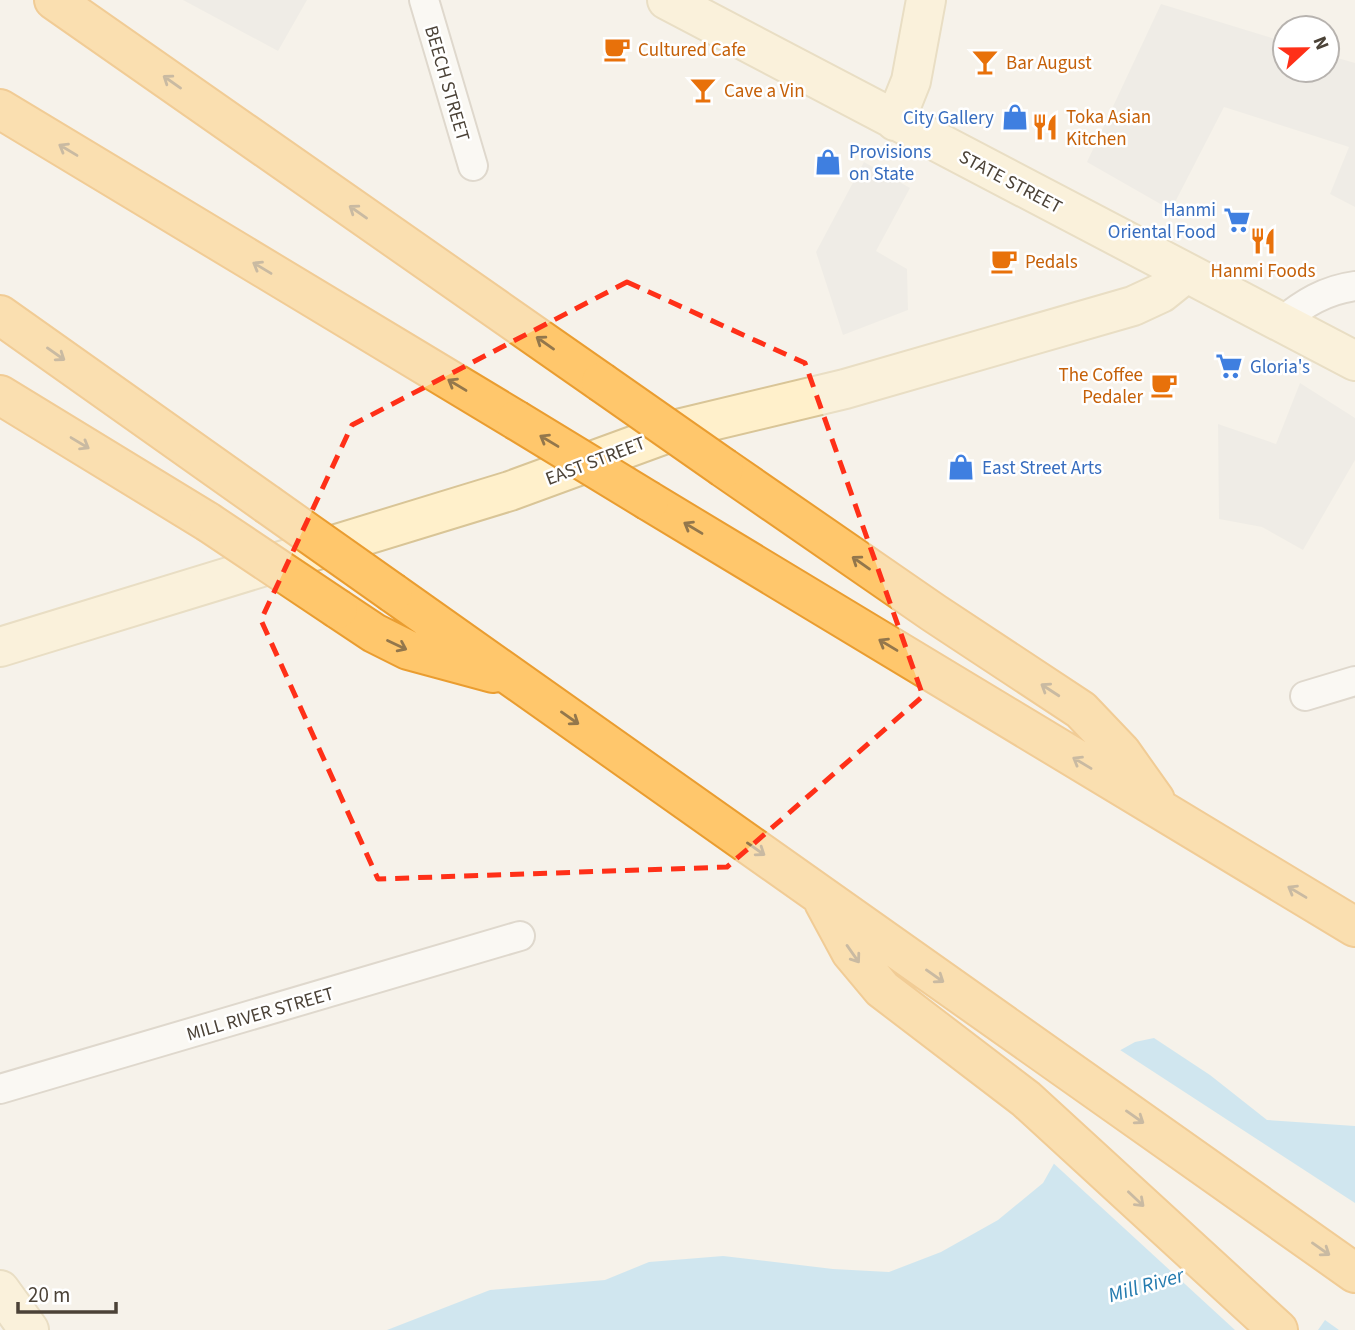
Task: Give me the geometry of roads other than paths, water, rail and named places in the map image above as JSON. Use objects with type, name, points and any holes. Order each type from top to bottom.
[{"type":"highway","points":[[54,0],[933,613],[1081,710],[1121,752],[1162,811]]},
{"type":"highway","points":[[0,109],[1355,927]]},
{"type":"highway","points":[[0,315],[1355,1273]]},
{"type":"highway","points":[[0,395],[208,522],[374,634],[408,650],[515,678]]},
{"type":"highway","points":[[820,894],[851,952],[882,989],[991,1071],[1278,1330]]},
{"type":"main road","name":"STATE STREET","points":[[667,0],[1355,361]]},
{"type":"main road","points":[[895,121],[911,81],[926,0]]},
{"type":"main road","name":"EAST STREET","points":[[0,647],[483,500],[682,428],[845,390],[1133,306],[1161,293],[1186,273]]},
{"type":"main road","points":[[0,1290],[29,1330]]},
{"type":"street","name":"BEECH STREET","points":[[424,0],[473,166]]},
{"type":"street","points":[[1281,322],[1326,292],[1355,286]]},
{"type":"street","points":[[1305,696],[1355,681]]},
{"type":"street","name":"MILL RIVER STREET","points":[[0,1089],[520,936]]},
{"type":"water","name":"Mill River","points":[[1154,1038],[1210,1075],[1267,1120],[1355,1126],[1355,1330],[387,1330],[490,1290],[605,1280],[649,1262],[723,1256],[833,1269],[889,1272],[941,1252],[998,1220],[1043,1183],[1117,1052],[1135,1042]]},
{"type":"place","name":"Cultured Cafe","points":[[617,49]]},
{"type":"place","name":"Bar August","points":[[985,62]]},
{"type":"place","name":"Cave a Vin","points":[[703,90]]},
{"type":"place","name":"City Gallery","points":[[1015,117]]},
{"type":"place","name":"Toka Asian Kitchen","points":[[1045,127]]},
{"type":"place","name":"Provisions on State","points":[[828,162]]},
{"type":"place","name":"Hanmi Oriental Food","points":[[1237,220]]},
{"type":"place","name":"Hanmi Foods","points":[[1263,241]]},
{"type":"place","name":"Pedals","points":[[1004,261]]},
{"type":"place","name":"Gloria's","points":[[1229,366]]},
{"type":"place","name":"The Coffee Pedaler","points":[[1164,385]]},
{"type":"place","name":"East Street Arts","points":[[961,467]]}]
